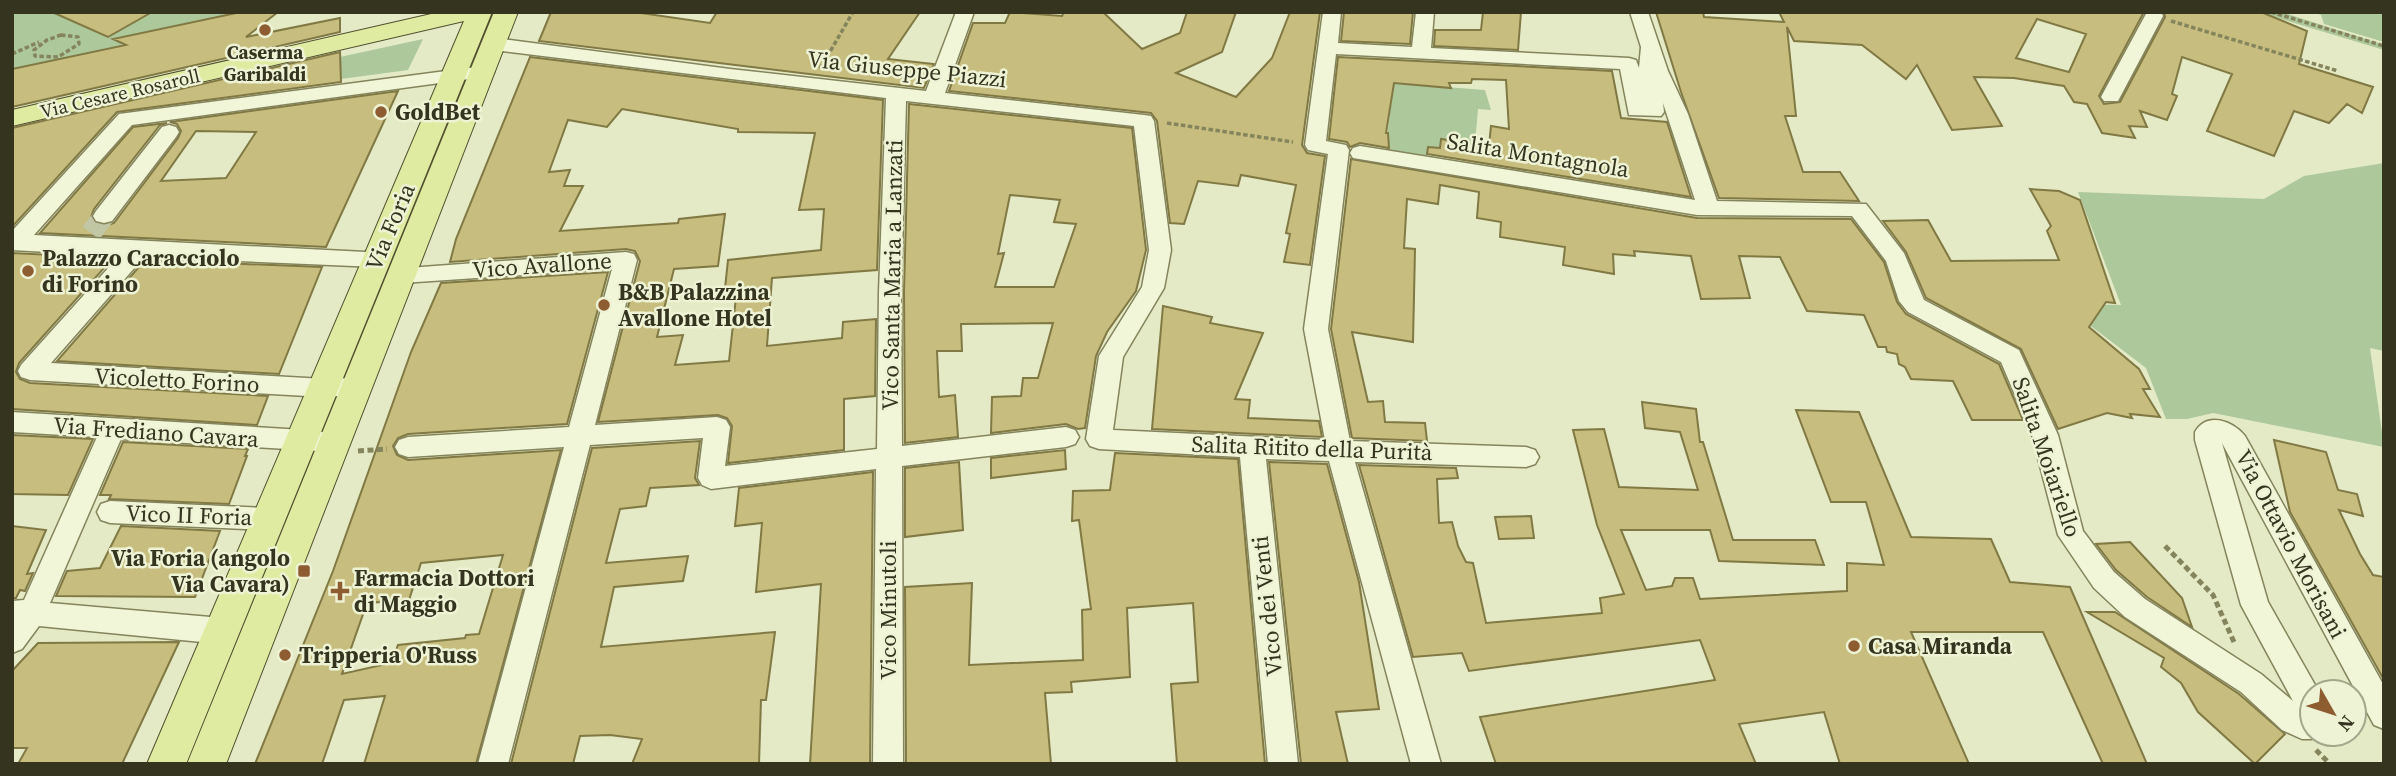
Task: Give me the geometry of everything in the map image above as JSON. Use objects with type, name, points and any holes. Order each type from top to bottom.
[{"type":"main road","name":"Via Cesare Rosaroll","points":[[12,118],[472,12]]},
{"type":"main road","name":"Via Foria","points":[[477,64],[480,12]]},
{"type":"main road","name":"Via Foria","points":[[166,764],[300,441],[324,388],[389,267],[477,64],[506,12]]},
{"type":"main road","name":"Via Foria","points":[[206,764],[357,387],[389,267]]},
{"type":"street","points":[[934,96],[965,12]]},
{"type":"street","points":[[1315,145],[1332,12]]},
{"type":"street","points":[[1421,52],[1425,12]]},
{"type":"street","points":[[1639,12],[1650,47],[1678,114],[1709,209]]},
{"type":"street","points":[[2111,97],[2154,16]]},
{"type":"street","points":[[1328,48],[1629,64],[1636,111],[1654,112],[1649,70],[1650,47]]},
{"type":"street","name":"Via Giuseppe Piazzi","points":[[126,119],[477,64],[812,84],[1144,121]]},
{"type":"street","points":[[14,242],[126,119],[137,103],[138,96],[134,90]]},
{"type":"street","name":"Vico Santa Maria a Lanzati","points":[[888,457],[896,93]]},
{"type":"street","name":"Salita Ritito della Purità","points":[[1144,121],[1160,250],[1153,288],[1111,356],[1099,439],[1252,448],[1526,457]]},
{"type":"street","points":[[92,232],[169,132]]},
{"type":"street","name":"Salita Montagnola","points":[[1315,145],[1709,209]]},
{"type":"street","points":[[1349,151],[1316,329],[1339,449],[1426,764]]},
{"type":"street","name":"Salita Moiariello","points":[[1709,209],[1858,209],[1896,259],[1911,300],[1916,306],[2011,356],[2045,435],[2071,535],[2104,580],[2135,608],[2251,683],[2298,723]]},
{"type":"street","points":[[14,242],[92,232],[138,249],[389,267]]},
{"type":"street","name":"Vicoletto Forino","points":[[138,249],[30,371],[324,388],[357,387]]},
{"type":"street","name":"Vico Avallone","points":[[389,267],[626,260],[579,435]]},
{"type":"street","name":"Via Frediano Cavara","points":[[12,422],[300,441]]},
{"type":"street","points":[[408,447],[717,427],[710,478],[1066,437]]},
{"type":"street","points":[[12,640],[22,613],[113,429]]},
{"type":"street","name":"Via Ottavio Morisani","points":[[2298,681],[2255,605],[2208,440],[2208,432],[2213,429],[2228,433],[2236,443],[2364,678]]},
{"type":"street","points":[[493,764],[579,435]]},
{"type":"street","points":[[300,441],[332,447]]},
{"type":"street","name":"Vico dei Venti","points":[[1252,448],[1283,764]]},
{"type":"street","name":"Vico Minutoli","points":[[888,457],[888,764]]},
{"type":"street","name":"Vico II Foria","points":[[110,512],[268,519]]},
{"type":"street","points":[[22,613],[222,631]]},
{"type":"street","name":"Via Ottavio Morisani","points":[[2368,686],[2384,715]]},
{"type":"path","points":[[812,84],[853,12]]},
{"type":"path","points":[[2271,12],[2384,46]]},
{"type":"path","points":[[2154,16],[2338,71]]},
{"type":"path","points":[[12,54],[53,37],[74,35],[80,40],[76,48],[63,55],[43,59],[35,56],[37,46],[53,37]]},
{"type":"path","points":[[1144,121],[1224,130],[1315,145]]},
{"type":"path","points":[[332,447],[408,447]]},
{"type":"path","points":[[2165,546],[2213,595],[2235,645]]},
{"type":"green space","points":[[12,12],[52,12],[109,37],[152,12],[240,12],[173,35],[12,69]]},
{"type":"green space","points":[[2258,12],[2281,12],[2384,45],[2384,50]]},
{"type":"green space","points":[[2314,12],[2384,12],[2384,42],[2324,24],[2321,15]]},
{"type":"green space","points":[[423,39],[408,70],[341,79],[340,57]]},
{"type":"green space","points":[[1394,83],[1485,90],[1491,110],[1478,109],[1475,144],[1441,139],[1440,148],[1428,147],[1426,160],[1385,152]]},
{"type":"green space","points":[[2384,163],[2384,351],[2370,348],[2384,447],[2213,413],[2187,419],[2166,419],[2146,368],[2062,304],[2121,305],[2078,192],[2264,199],[2304,176]]},
{"type":"building","points":[[52,12],[152,12],[108,37]]},
{"type":"building","points":[[241,12],[278,12],[246,37],[340,18],[340,32],[12,107],[12,69],[126,45],[113,39]]},
{"type":"building","points":[[551,12],[634,12],[710,23],[717,12],[920,12],[888,59],[934,64],[924,88],[539,41]]},
{"type":"building","points":[[1010,12],[1062,16],[1064,12],[1103,12],[1142,49],[1180,33],[1187,12],[1236,12],[1222,52],[1176,73],[1236,97],[1272,58],[1290,12],[1320,12],[1302,145],[1307,153],[1325,156],[1310,265],[1284,262],[1290,234],[1286,233],[1296,185],[1241,175],[1238,186],[1198,181],[1184,224],[1170,223],[1157,121],[1151,113],[949,91],[973,23],[1005,23]]},
{"type":"building","points":[[1344,12],[1413,12],[1410,44],[1341,41]]},
{"type":"building","points":[[1483,12],[1521,12],[1518,50],[1434,46],[1435,30],[1481,30]]},
{"type":"building","points":[[1656,12],[1703,12],[1704,17],[1784,22],[1779,12],[2144,12],[2099,96],[2104,104],[2120,102],[2165,17],[2164,12],[2261,12],[2307,31],[2299,64],[2373,87],[2362,113],[2347,104],[2329,123],[2294,111],[2274,156],[2207,131],[2232,74],[2182,57],[2172,94],[2177,96],[2167,120],[2140,111],[2147,127],[2129,126],[2135,138],[2102,133],[2087,104],[2074,102],[2064,86],[2014,78],[1974,77],[2002,126],[1952,130],[1917,65],[1906,79],[1862,45],[1794,41],[1787,27],[1796,116],[1785,116],[1803,172],[1840,172],[1859,201],[1719,198]],"holes":[[[2037,19],[2086,34],[2069,72],[2016,58]]]},
{"type":"building","points":[[340,52],[341,82],[117,112],[12,227],[12,128]]},
{"type":"building","points":[[530,57],[883,100],[877,270],[772,278],[767,346],[842,338],[843,322],[876,319],[875,396],[844,399],[844,450],[728,463],[732,426],[727,418],[718,415],[598,422],[640,261],[635,251],[626,249],[450,262],[456,239]],"holes":[[[622,109],[738,129],[738,132],[815,133],[799,210],[824,209],[821,250],[728,260],[724,298],[736,297],[729,361],[675,365],[683,335],[657,337],[674,269],[718,266],[725,214],[679,219],[678,223],[560,231],[583,186],[564,186],[570,170],[549,172],[568,120],[607,127]]]},
{"type":"building","points":[[1338,57],[1612,71],[1621,118],[1667,122],[1691,197],[1427,154],[1428,147],[1440,148],[1441,139],[1489,146],[1491,126],[1509,129],[1506,80],[1472,79],[1471,83],[1449,83],[1451,88],[1394,83],[1386,133],[1389,148],[1360,143],[1350,147],[1347,142],[1329,139]]},
{"type":"building","points":[[398,91],[326,247],[40,233],[133,127],[167,123],[160,125],[94,209],[91,217],[95,224],[105,226],[114,223],[178,138],[181,131],[177,124],[170,122]],"holes":[[[196,131],[256,132],[226,178],[161,181]]]},
{"type":"building","points":[[909,104],[1132,128],[1146,250],[1136,291],[1107,332],[1096,356],[1085,428],[1078,429],[1066,424],[991,433],[992,397],[1021,396],[1023,378],[1038,378],[1053,323],[961,324],[962,351],[937,351],[939,397],[955,395],[958,437],[905,443],[904,292]],"holes":[[[1010,195],[1060,200],[1054,222],[1076,224],[1054,287],[995,287],[1004,253],[998,254]]]},
{"type":"building","points":[[1351,159],[1697,218],[1851,219],[1884,262],[1897,302],[1906,314],[1999,364],[2023,420],[1972,420],[1953,381],[1911,379],[1905,367],[1899,364],[1897,354],[1887,352],[1886,347],[1878,347],[1864,315],[1807,311],[1780,257],[1739,256],[1750,298],[1701,299],[1691,256],[1634,251],[1635,256],[1613,254],[1614,274],[1563,265],[1565,247],[1500,237],[1501,222],[1477,218],[1479,192],[1440,185],[1438,204],[1407,199],[1404,248],[1415,249],[1413,342],[1352,332],[1368,402],[1383,401],[1385,422],[1425,423],[1427,441],[1352,438],[1331,329]]},
{"type":"building","points":[[2030,189],[2059,191],[2080,200],[2115,303],[2106,302],[2089,327],[2139,369],[2150,389],[2143,389],[2160,417],[2130,414],[2132,418],[2107,413],[2058,429],[2021,349],[1926,298],[1906,252],[1883,221],[1928,220],[1951,261],[2059,260],[2047,231],[2051,226]]},
{"type":"building","points":[[12,253],[113,258],[19,363],[16,372],[20,379],[30,383],[268,396],[257,425],[12,409]]},
{"type":"building","points":[[145,260],[322,267],[279,374],[57,361]]},
{"type":"building","points":[[608,272],[567,424],[408,434],[398,438],[393,446],[397,455],[408,460],[561,450],[476,764],[364,764],[385,696],[344,700],[322,764],[255,764],[333,571],[411,352],[441,283]],"holes":[[[503,555],[479,634],[398,645],[391,663],[342,674],[367,603],[409,600],[421,563]]]},
{"type":"building","points":[[1163,306],[1212,317],[1210,323],[1263,333],[1235,399],[1250,400],[1248,418],[1319,421],[1322,437],[1152,429]]},
{"type":"building","points":[[1642,402],[1696,409],[1700,442],[1703,442],[1733,540],[1815,540],[1824,565],[1719,561],[1710,530],[1621,530],[1646,590],[1672,586],[1675,578],[1693,578],[1700,599],[1847,591],[1847,563],[1884,565],[1866,502],[1831,502],[1796,410],[1859,412],[1911,537],[1991,539],[2010,582],[2070,587],[2147,764],[2103,764],[2043,632],[1911,632],[1969,764],[1840,764],[1824,712],[1739,724],[1756,764],[1496,764],[1480,717],[1715,680],[1700,640],[1469,671],[1462,653],[1413,657],[1359,465],[1456,468],[1458,478],[1437,479],[1439,523],[1452,522],[1458,546],[1466,562],[1473,563],[1486,623],[1602,613],[1600,598],[1624,594],[1597,525],[1573,430],[1604,429],[1619,487],[1698,490],[1680,432],[1645,428]]},
{"type":"building","points":[[12,435],[93,439],[68,495],[12,494]]},
{"type":"building","points":[[2274,440],[2326,452],[2338,490],[2357,494],[2363,516],[2339,510],[2373,575],[2384,577],[2384,680],[2290,512]]},
{"type":"building","points":[[700,441],[695,478],[699,485],[650,488],[646,506],[620,509],[606,563],[688,556],[683,581],[614,587],[601,647],[775,632],[766,700],[761,700],[759,764],[632,764],[642,739],[610,735],[580,736],[573,764],[511,764],[592,448]]},
{"type":"building","points":[[123,442],[248,449],[229,504],[109,499],[111,495],[100,495]]},
{"type":"building","points":[[1065,450],[1066,469],[991,478],[991,458]]},
{"type":"building","points":[[1115,453],[1238,459],[1265,764],[1177,764],[1171,684],[1198,682],[1193,603],[1127,608],[1130,677],[1071,682],[1072,692],[1045,693],[1051,764],[906,764],[905,587],[972,583],[969,665],[1083,660],[1082,610],[1091,609],[1079,520],[1072,521],[1073,491],[1110,490]]},
{"type":"building","points":[[959,462],[963,530],[905,537],[905,468]]},
{"type":"building","points":[[1269,462],[1327,464],[1359,582],[1379,709],[1336,712],[1348,764],[1301,764]]},
{"type":"building","points":[[873,472],[870,764],[810,764],[821,584],[756,592],[762,523],[735,526],[739,488]]},
{"type":"building","points":[[1531,516],[1534,538],[1499,539],[1495,517]]},
{"type":"building","points":[[12,526],[46,530],[27,574],[33,573],[25,591],[20,590],[16,598],[12,598]]},
{"type":"building","points":[[121,526],[220,531],[195,597],[56,596],[67,571],[100,568]]},
{"type":"building","points":[[2130,542],[2182,598],[2192,627],[2147,597],[2116,570],[2096,544]]},
{"type":"building","points":[[2087,612],[2115,612],[2239,694],[2285,734],[2255,764],[2198,712],[2181,683],[2161,667],[2164,658]]},
{"type":"building","points":[[179,642],[122,764],[18,764],[27,748],[12,748],[12,671],[38,643]]},
{"type":"tunnel","points":[[91,233],[104,216]]},
{"type":"place","name":"Caserma Garibaldi","points":[[265,30]]},
{"type":"place","name":"GoldBet","points":[[381,112]]},
{"type":"place","name":"Palazzo Caracciolo di Forino","points":[[28,271]]},
{"type":"place","name":"B&B Palazzina Avallone Hotel","points":[[604,305]]},
{"type":"place","name":"Via Foria (angolo Via Cavara)","points":[[304,571]]},
{"type":"place","name":"Farmacia Dottori di Maggio","points":[[340,591]]},
{"type":"place","name":"Casa Miranda","points":[[1854,646]]},
{"type":"place","name":"Tripperia O'Russ","points":[[285,655]]}]
